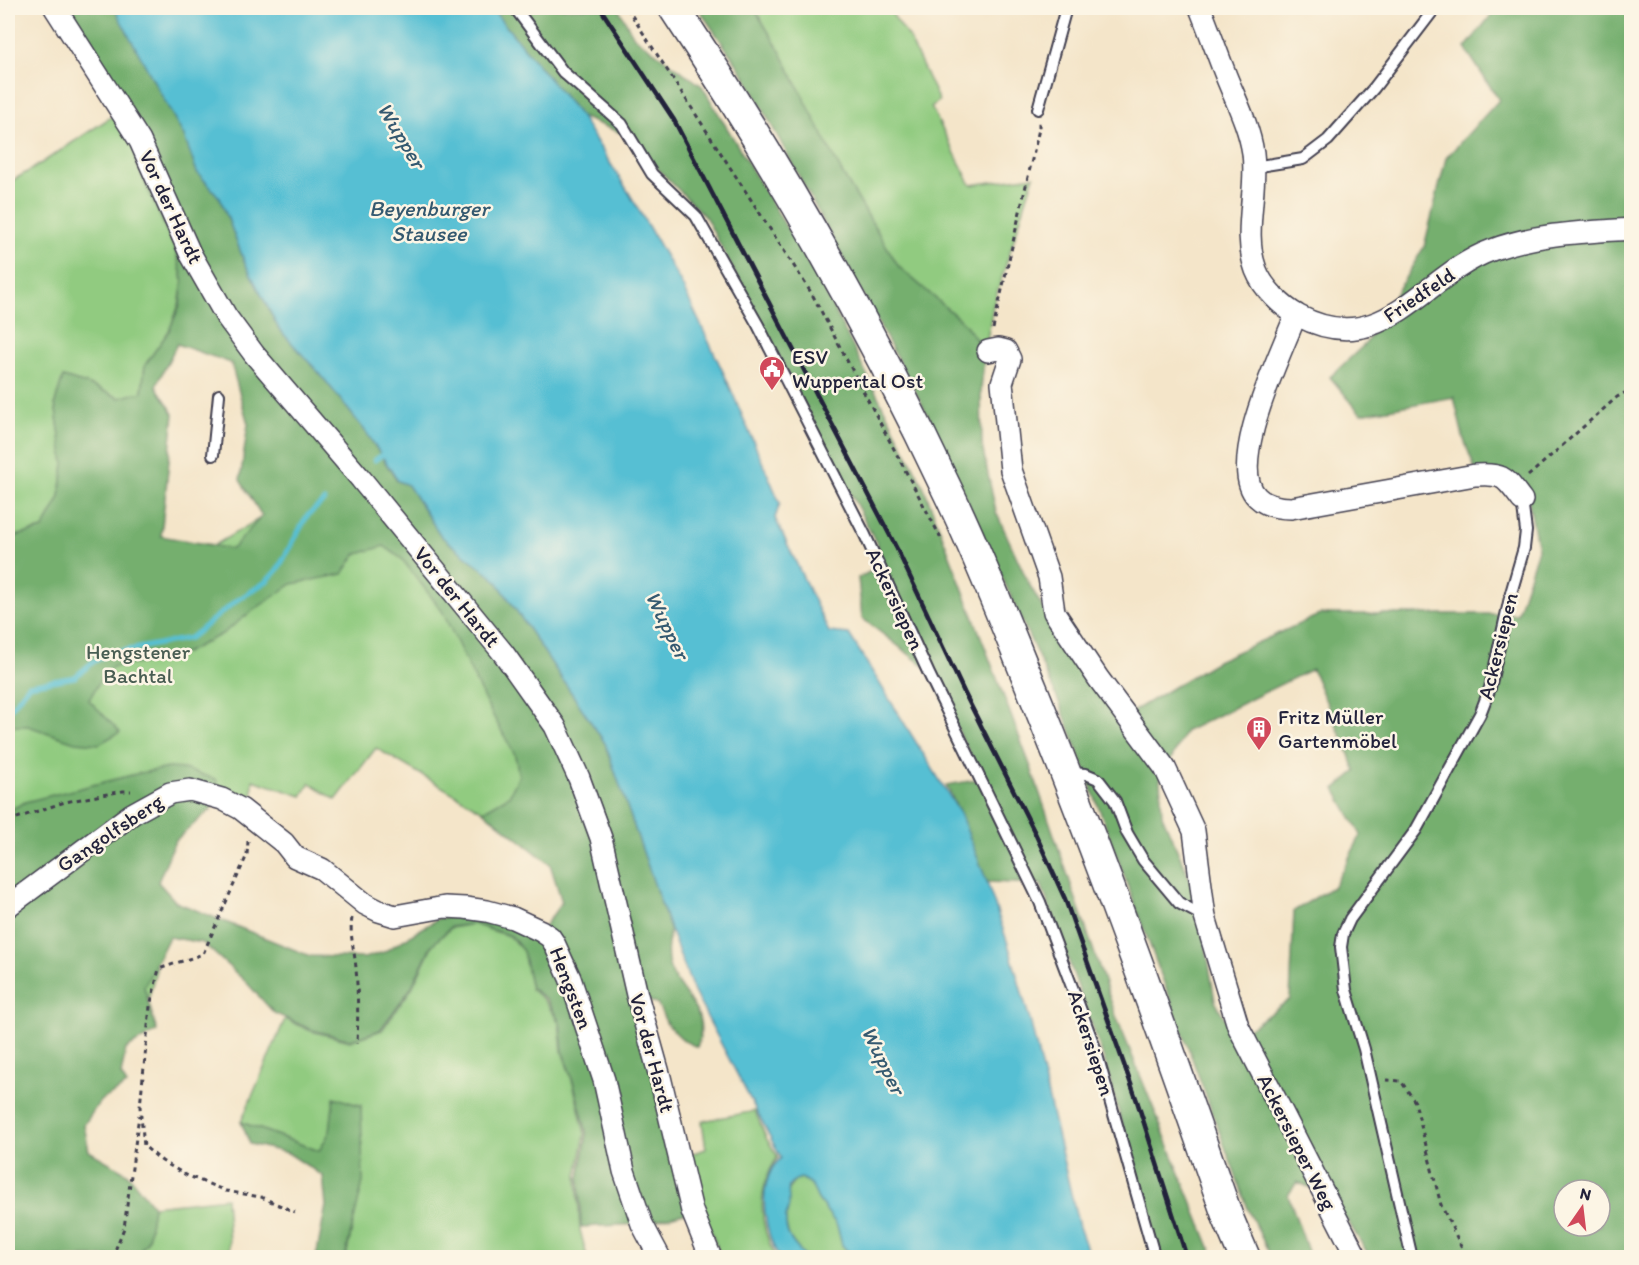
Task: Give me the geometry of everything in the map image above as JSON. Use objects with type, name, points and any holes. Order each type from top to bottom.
[{"type":"main road","points":[[675,8],[810,228],[885,365],[946,488],[982,567],[1066,773],[1128,934],[1228,1218],[1245,1257]]},
{"type":"street","name":"Vor der Hardt","points":[[55,8],[140,141],[190,253],[226,316],[254,354],[504,654],[555,726],[579,777],[601,838],[637,995],[660,1077],[692,1211],[711,1257]]},
{"type":"street","name":"Friedfeld","points":[[1200,8],[1250,135],[1254,167],[1249,230],[1256,272],[1280,303],[1311,322],[1327,327],[1351,328],[1375,324],[1408,306],[1463,264],[1490,250],[1535,238],[1632,229]]},
{"type":"street","points":[[1296,314],[1252,428],[1247,452],[1247,475],[1252,491],[1258,499],[1272,506],[1291,508],[1475,475],[1493,474],[1506,479],[1522,500]]},
{"type":"street","points":[[988,351],[998,349],[1006,351],[1010,359],[1002,383],[1011,470],[1048,577],[1054,612],[1098,678],[1165,768],[1194,831],[1205,917]]},
{"type":"street","name":"Gangolfsberg","points":[[8,906],[94,841],[161,797],[177,791],[190,790],[222,799]]},
{"type":"street","name":"Hengsten","points":[[222,799],[284,843],[295,857],[322,869],[379,911],[395,916],[445,907],[487,910],[513,918],[550,937],[570,978],[604,1080],[624,1171],[642,1224],[660,1257]]},
{"type":"street","name":"Ackersieper Weg","points":[[1205,917],[1238,1026],[1357,1257]]},
{"type":"lane","name":"Ackersiepen","points":[[515,8],[562,72],[622,124],[652,174],[696,216],[758,325],[865,535],[1040,902],[1095,1048],[1155,1257]]},
{"type":"lane","points":[[1038,109],[1066,8]]},
{"type":"lane","points":[[1254,167],[1303,159],[1328,140],[1374,88],[1435,8]]},
{"type":"lane","points":[[213,455],[219,394]]},
{"type":"lane","name":"Ackersiepen","points":[[1412,1257],[1364,1049],[1346,990],[1341,947],[1343,934],[1350,919],[1416,830],[1467,739],[1490,688],[1511,593],[1524,548],[1526,531],[1522,500]]},
{"type":"lane","points":[[1066,773],[1086,774],[1098,779],[1115,801],[1127,833],[1143,860],[1179,903],[1205,917]]},
{"type":"path","points":[[627,8],[812,294],[943,543]]},
{"type":"path","points":[[988,351],[1039,129],[1038,109]]},
{"type":"path","points":[[1522,500],[1521,482],[1617,397],[1632,389]]},
{"type":"path","points":[[8,821],[65,802],[123,791],[135,791]]},
{"type":"path","points":[[112,1257],[124,1228],[140,1107],[150,1006],[159,969],[203,954],[247,855],[249,816]]},
{"type":"path","points":[[357,897],[351,927],[359,1013],[357,1044]]},
{"type":"path","points":[[1369,1078],[1401,1082],[1415,1102],[1441,1205],[1467,1257]]},
{"type":"path","points":[[140,1107],[144,1146],[162,1161],[186,1175],[226,1191],[261,1197],[295,1212]]},
{"type":"green space","points":[[55,8],[114,8],[184,136],[197,172],[220,198],[245,263],[279,329],[321,375],[366,432],[397,481],[408,485],[441,536],[496,580],[605,743],[670,929],[669,966],[676,981],[694,1006],[701,1024],[697,1047],[684,1041],[667,1024],[658,1005],[638,995],[692,1211],[642,1224],[581,1227],[579,1178],[587,1134],[563,1052],[560,1022],[546,999],[531,988],[523,951],[511,936],[474,924],[451,927],[431,946],[411,988],[380,1030],[351,1040],[312,1030],[274,1013],[247,983],[203,943],[169,937],[144,987],[157,1031],[126,1049],[121,1075],[127,1085],[100,1101],[84,1125],[89,1151],[127,1173],[153,1206],[148,1240],[135,1257],[8,1257],[8,811],[25,802],[169,768],[184,769],[216,779],[222,799],[175,841],[158,882],[176,902],[310,956],[364,958],[384,952],[439,918],[474,916],[541,931],[562,902],[550,864],[483,811],[509,796],[519,776],[515,755],[486,703],[442,611],[402,559],[384,546],[355,555],[343,574],[292,584],[222,634],[185,653],[151,662],[112,667],[102,677],[89,700],[120,732],[99,744],[75,742],[28,726],[8,726],[8,538],[43,529],[60,497],[64,463],[55,403],[63,377],[119,398],[142,392],[145,365],[169,331],[180,305],[183,280],[176,252],[135,160],[140,141]],"holes":[[[177,344],[231,363],[248,424],[240,480],[262,516],[232,549],[161,536],[174,414],[156,386]]]},
{"type":"green space","points":[[491,8],[618,8],[634,37],[702,86],[825,292],[923,485],[1030,765],[1116,1016],[1214,1257],[1159,1257],[1105,1062],[1041,884],[987,882],[960,813],[946,785],[982,779],[928,669],[862,618],[858,578],[875,569],[878,546],[706,218],[624,134],[581,117]]},
{"type":"green space","points":[[698,8],[754,8],[780,51],[842,173],[899,267],[965,324],[985,352],[981,389],[982,446],[996,512],[1029,584],[1051,622],[1132,712],[1217,661],[1321,614],[1517,614],[1538,549],[1527,493],[1475,469],[1463,437],[1454,397],[1361,414],[1330,377],[1366,343],[1424,247],[1446,158],[1499,100],[1465,48],[1497,8],[1631,8],[1631,1257],[1370,1257],[1347,1220],[1319,1191],[1297,1182],[1288,1195],[1310,1257],[1271,1257],[1250,1214],[1062,709],[930,419],[745,76]],"holes":[[[1312,669],[1356,771],[1335,789],[1361,835],[1334,886],[1294,911],[1290,999],[1236,1038],[1215,1001],[1198,898],[1162,815],[1160,780],[1186,731]]]},
{"type":"green space","points":[[754,8],[888,8],[909,38],[939,101],[931,107],[971,185],[1034,176],[993,306],[985,352],[965,324],[899,267],[842,173],[780,51]]},
{"type":"green space","points":[[120,111],[140,141],[135,160],[176,252],[183,280],[179,305],[169,331],[145,365],[142,392],[120,398],[63,377],[55,403],[64,463],[60,497],[43,529],[8,538],[8,183]]},
{"type":"green space","name":"Hengstener Bachtal","points":[[331,476],[384,546],[402,559],[421,583],[432,592],[459,636],[457,641],[486,703],[515,755],[519,776],[509,796],[483,811],[376,748],[336,800],[310,783],[302,796],[253,780],[252,809],[180,785],[149,886],[142,957],[157,966],[148,1001],[8,1066],[8,560],[64,523],[215,545]]},
{"type":"green space","points":[[473,924],[509,936],[523,951],[531,989],[544,1000],[559,1022],[562,1051],[573,1083],[585,1134],[577,1176],[580,1230],[587,1257],[346,1257],[362,1181],[361,1105],[334,1099],[331,1132],[319,1151],[241,1122],[285,1019],[311,1031],[350,1041],[382,1030],[412,988],[433,944],[451,928]]},
{"type":"green space","points":[[334,1097],[361,1106],[363,1182],[345,1257],[316,1257],[326,1206],[323,1176],[288,1153],[250,1144],[241,1122],[319,1151],[330,1131]]},
{"type":"green space","points":[[755,1111],[766,1138],[778,1157],[766,1181],[762,1207],[766,1233],[776,1257],[721,1257],[701,1206],[687,1155],[706,1149],[702,1121]]},
{"type":"green space","points":[[802,1178],[811,1184],[818,1199],[837,1225],[842,1245],[853,1257],[806,1257],[794,1243],[788,1233],[786,1221],[787,1194],[794,1180]]},
{"type":"green space","points":[[226,1198],[230,1257],[135,1258],[148,1240],[153,1206]]},
{"type":"water","name":"Beyenburger Stausee","points":[[114,8],[491,8],[581,117],[629,193],[681,283],[726,378],[780,503],[775,518],[829,632],[849,634],[960,813],[1008,944],[1031,1024],[1079,1227],[1090,1257],[853,1257],[842,1245],[837,1225],[818,1199],[811,1184],[801,1178],[792,1182],[789,1188],[786,1224],[791,1240],[806,1257],[779,1257],[770,1237],[764,1202],[768,1179],[781,1158],[694,992],[605,743],[496,580],[441,536],[408,485],[398,481],[366,432],[321,375],[279,329],[245,263],[220,198],[197,172],[184,136]]},
{"type":"waterway","points":[[375,460],[386,452]]},
{"type":"waterway","points":[[8,712],[29,685],[75,677],[107,654],[190,638],[236,601],[267,581],[278,569],[307,516],[324,501]]},
{"type":"railway","points":[[600,8],[674,120],[897,549],[964,692],[1035,833],[1065,899],[1137,1101],[1187,1258]]},
{"type":"place","name":"ESV Wuppertal Ost","points":[[772,392]]},
{"type":"place","name":"Fritz Müller Gartenmöbel","points":[[1259,752]]},
{"type":"water label","name":"Wupper","points":[[402,135]]},
{"type":"water label","name":"Wupper","points":[[668,625]]},
{"type":"water label","name":"Wupper","points":[[884,1060]]}]
